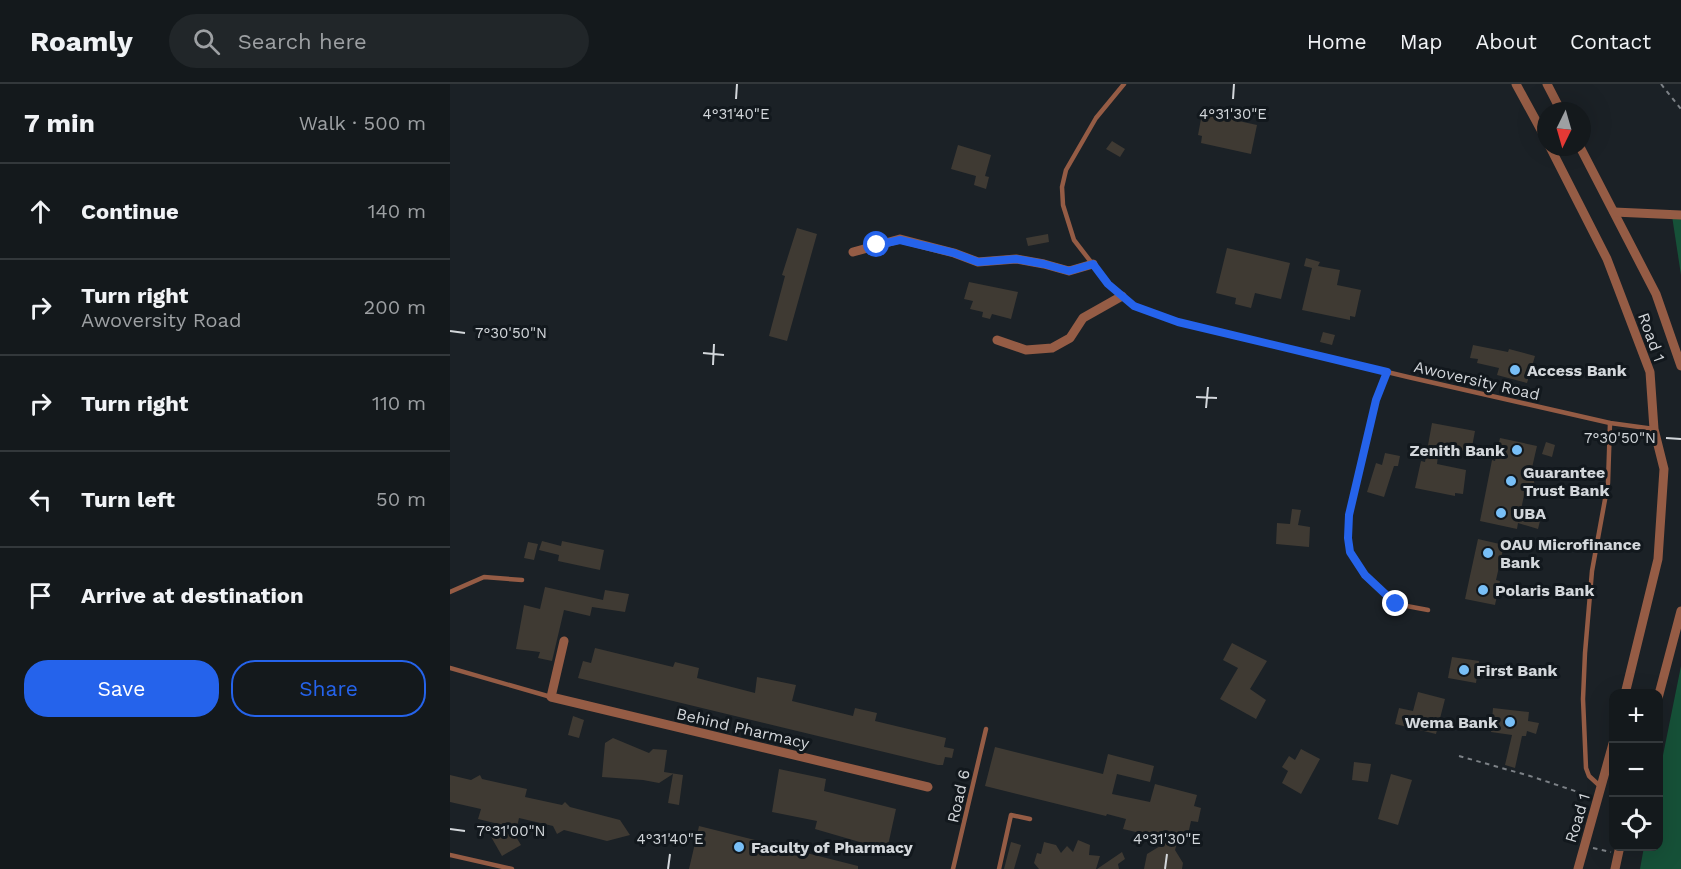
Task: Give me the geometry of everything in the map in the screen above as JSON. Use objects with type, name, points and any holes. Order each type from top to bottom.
[{"type":"street","points":[[1516,84],[1537,122]]},
{"type":"street","points":[[1547,84],[1556,102]]},
{"type":"street","name":"Road 1","points":[[1554,156],[1606,259],[1650,372],[1654,429],[1664,469],[1658,559],[1626,689]]},
{"type":"street","name":"Road 1","points":[[1585,156],[1656,294],[1681,366]]},
{"type":"street","points":[[1614,212],[1681,215]]},
{"type":"street","points":[[853,252],[900,240],[954,253],[978,262],[1016,259],[1069,271],[1093,264]]},
{"type":"street","points":[[997,340],[1026,350],[1052,348],[1070,338],[1083,318],[1122,296]]},
{"type":"street","points":[[1661,689],[1681,611]]},
{"type":"street","points":[[551,697],[564,641]]},
{"type":"street","name":"Behind Pharmacy","points":[[551,697],[928,787]]},
{"type":"street","name":"Road 1","points":[[1578,869],[1613,743]]},
{"type":"street","points":[[1615,869],[1619,851]]},
{"type":"lane","name":"Awoversity Road","points":[[1123,84],[1096,118],[1066,170],[1062,187],[1063,205],[1074,240],[1108,284],[1134,306],[1178,322],[1387,372],[1610,423],[1654,429]]},
{"type":"lane","points":[[1387,372],[1376,400],[1349,515],[1350,552],[1365,575],[1396,604],[1428,610]]},
{"type":"lane","points":[[1602,788],[1589,776],[1586,768],[1582,699],[1592,571],[1608,483],[1610,423]]},
{"type":"lane","points":[[450,592],[484,577],[522,580]]},
{"type":"lane","points":[[450,668],[551,697]]},
{"type":"lane","name":"Road 6","points":[[954,869],[986,729]]},
{"type":"lane","points":[[999,869],[1011,815],[1030,819]]},
{"type":"lane","points":[[450,855],[512,869]]},
{"type":"path","points":[[1661,84],[1681,109]]},
{"type":"path","points":[[1459,756],[1530,776],[1598,799]]},
{"type":"path","points":[[1584,846],[1609,849]]},
{"type":"green space","points":[[1672,216],[1681,217],[1681,275]]},
{"type":"green space","points":[[1681,666],[1681,869],[1640,869],[1643,851],[1663,851],[1663,755]]},
{"type":"building","points":[[1207,114],[1257,125],[1251,154],[1201,143],[1202,136],[1198,135],[1201,119],[1206,120]]},
{"type":"building","points":[[1112,141],[1125,149],[1120,157],[1106,149]]},
{"type":"building","points":[[958,145],[991,155],[985,176],[989,177],[986,189],[974,185],[976,176],[951,169]]},
{"type":"building","points":[[797,228],[817,234],[787,341],[769,336],[785,276],[782,275]]},
{"type":"building","points":[[1048,234],[1049,242],[1028,246],[1026,238]]},
{"type":"building","points":[[1227,248],[1290,263],[1281,299],[1255,293],[1251,308],[1235,304],[1236,298],[1216,293]]},
{"type":"building","points":[[1306,258],[1320,262],[1318,266],[1340,270],[1337,285],[1361,290],[1355,317],[1350,316],[1350,320],[1302,310],[1312,268],[1304,266]]},
{"type":"building","points":[[969,282],[1018,292],[1011,319],[992,314],[990,319],[982,317],[983,312],[970,309],[973,301],[964,299]]},
{"type":"building","points":[[1323,332],[1335,335],[1332,345],[1320,342]]},
{"type":"building","points":[[1473,345],[1508,352],[1509,349],[1535,356],[1527,383],[1497,375],[1499,368],[1477,363],[1478,359],[1470,358]]},
{"type":"building","points":[[1432,423],[1475,431],[1471,452],[1439,447],[1437,464],[1466,470],[1463,494],[1455,493],[1455,496],[1415,488],[1421,461],[1425,462]]},
{"type":"building","points":[[1500,438],[1537,446],[1531,472],[1535,485],[1530,496],[1524,495],[1520,515],[1540,521],[1538,529],[1518,523],[1517,529],[1480,521],[1492,460],[1495,461]]},
{"type":"building","points":[[1546,442],[1555,445],[1552,457],[1542,454]]},
{"type":"building","points":[[1385,453],[1400,456],[1398,466],[1394,466],[1384,497],[1367,492],[1376,463],[1382,465]]},
{"type":"building","points":[[1292,509],[1301,510],[1298,525],[1310,527],[1309,547],[1276,544],[1277,523],[1290,524]]},
{"type":"building","points":[[1478,539],[1504,545],[1496,580],[1500,581],[1495,605],[1465,599]]},
{"type":"building","points":[[542,541],[561,546],[562,541],[604,550],[600,570],[558,561],[559,555],[539,550]]},
{"type":"building","points":[[528,542],[538,544],[534,560],[524,558]]},
{"type":"building","points":[[545,587],[603,600],[605,590],[629,594],[625,612],[592,607],[590,616],[564,610],[552,661],[538,658],[540,652],[516,649],[524,605],[540,609]]},
{"type":"building","points":[[1232,643],[1267,661],[1250,689],[1266,700],[1256,719],[1220,699],[1238,668],[1223,660]]},
{"type":"building","points":[[595,648],[673,667],[675,662],[699,668],[697,678],[755,693],[757,677],[796,685],[792,701],[853,716],[855,708],[877,713],[875,721],[946,738],[944,747],[954,749],[952,758],[945,757],[943,765],[938,765],[578,678],[583,661],[591,663]]},
{"type":"building","name":"First Bank","points":[[1452,657],[1479,661],[1476,683],[1448,678]]},
{"type":"building","points":[[1418,692],[1445,699],[1436,734],[1395,724],[1399,708],[1413,711]]},
{"type":"building","name":"Wema Bank","points":[[1493,708],[1529,712],[1528,721],[1539,723],[1536,734],[1527,731],[1526,736],[1522,736],[1515,768],[1505,765],[1512,735],[1491,732]]},
{"type":"building","points":[[573,716],[584,720],[579,738],[568,735]]},
{"type":"building","points":[[613,738],[649,753],[653,749],[667,750],[664,772],[683,775],[679,805],[668,803],[673,774],[659,783],[602,777],[605,743]]},
{"type":"building","points":[[995,747],[1103,774],[1108,754],[1154,766],[1150,782],[1117,774],[1112,794],[1150,802],[1155,784],[1197,795],[1194,806],[1201,808],[1198,822],[1191,821],[1187,839],[1179,836],[1175,850],[1183,863],[1182,869],[1144,869],[1147,854],[1170,840],[1123,829],[1126,819],[985,786]]},
{"type":"building","points":[[1301,749],[1320,759],[1301,794],[1282,783],[1288,771],[1282,767],[1289,756],[1295,760]]},
{"type":"building","points":[[1354,762],[1371,764],[1368,782],[1352,780]]},
{"type":"building","points":[[779,769],[826,779],[824,791],[896,809],[887,850],[815,829],[817,821],[772,812]]},
{"type":"building","points":[[1391,774],[1412,780],[1398,825],[1378,819]]},
{"type":"building","points":[[450,775],[471,780],[480,775],[482,779],[527,789],[525,797],[562,805],[565,802],[570,807],[620,820],[630,835],[607,841],[564,830],[557,834],[553,826],[519,818],[515,835],[521,845],[502,856],[490,835],[515,828],[478,819],[481,809],[450,802]]},
{"type":"building","name":"Faculty of Pharmacy","points":[[699,826],[858,866],[858,869],[689,869]]},
{"type":"building","points":[[1078,840],[1090,845],[1089,855],[1100,856],[1096,869],[1039,869],[1034,863],[1037,853],[1041,854],[1044,842],[1056,845],[1061,853],[1067,846],[1073,852]]},
{"type":"building","points":[[1011,842],[1021,845],[1014,869],[1004,869]]},
{"type":"building","points":[[1122,852],[1125,859],[1118,864],[1119,869],[1097,869]]},
{"type":"place","name":"Access Bank","points":[[1515,370]]},
{"type":"place","name":"Zenith Bank","points":[[1517,450]]},
{"type":"place","name":"Guarantee Trust Bank","points":[[1511,481]]},
{"type":"place","name":"UBA","points":[[1501,513]]},
{"type":"place","name":"OAU Microfinance Bank","points":[[1488,553]]},
{"type":"place","name":"Polaris Bank","points":[[1483,590]]},
{"type":"place","name":"First Bank","points":[[1464,670]]},
{"type":"place","name":"Wema Bank","points":[[1510,722]]},
{"type":"place","name":"Faculty of Pharmacy","points":[[739,847]]},
{"type":"route","points":[[877,245],[900,240],[954,253],[978,262],[1016,259],[1069,271],[1093,264],[1108,284],[1134,306],[1178,322],[1387,372],[1376,400],[1349,515],[1348,538],[1350,552],[1365,575],[1396,604]]}]
